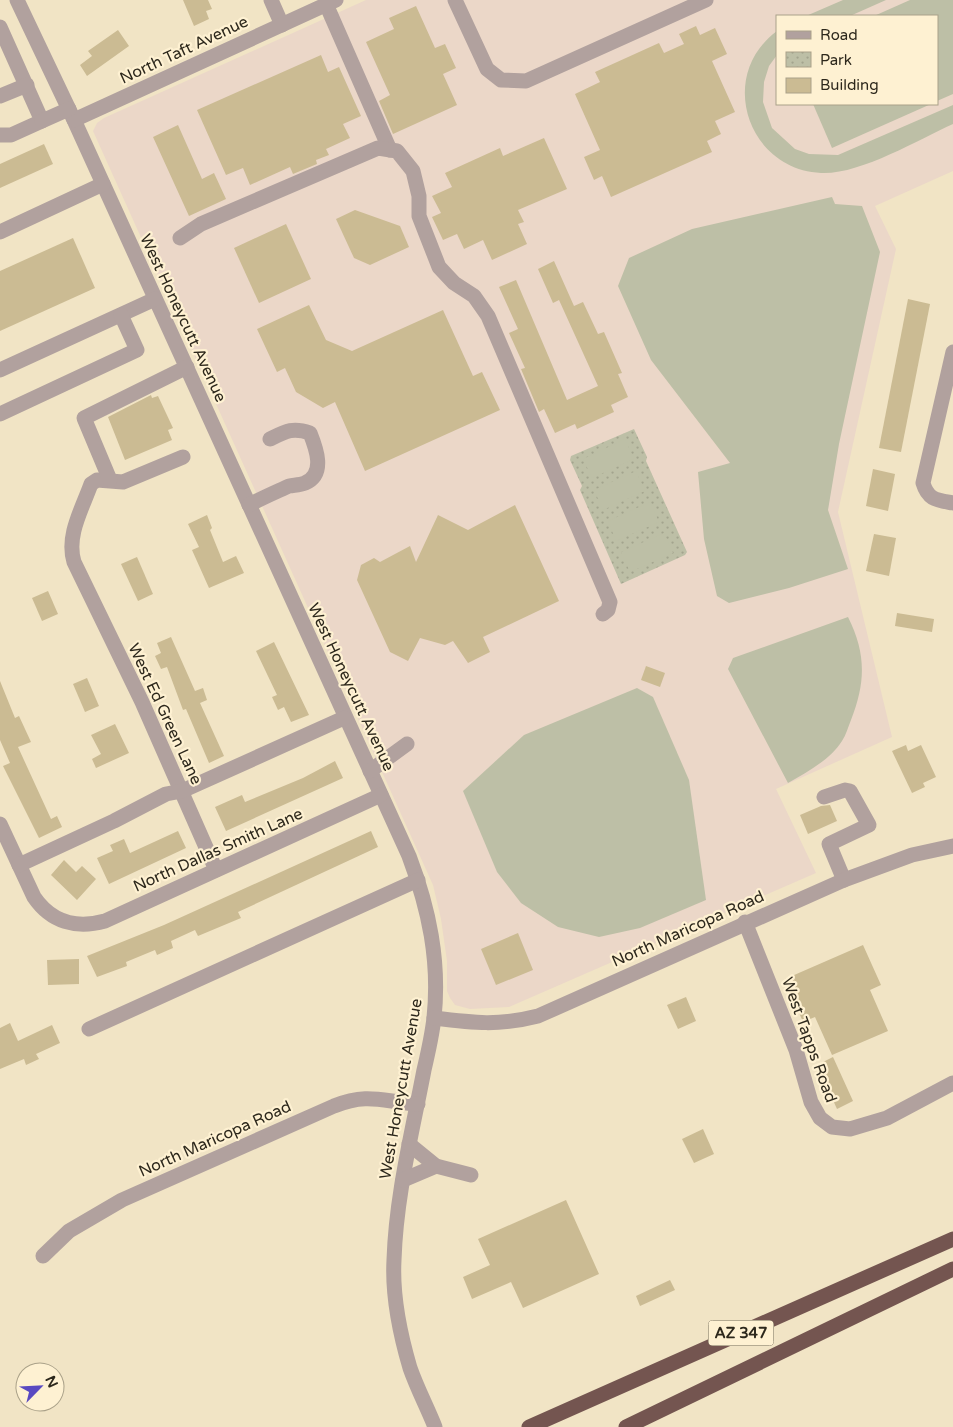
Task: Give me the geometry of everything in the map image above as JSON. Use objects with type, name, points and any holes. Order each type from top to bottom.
[{"type":"highway","name":"AZ 347","points":[[529,1427],[953,1239]]},
{"type":"highway","name":"AZ 347","points":[[626,1427],[953,1269]]},
{"type":"street","name":"West Honeycutt Avenue","points":[[17,0],[71,114],[344,718],[381,795],[418,880],[427,909],[434,945],[434,1018],[403,1180],[394,1261],[398,1314],[411,1369],[435,1427]]},
{"type":"street","points":[[271,0],[282,24]]},
{"type":"street","points":[[455,0],[487,69],[501,80],[526,81],[706,0]]},
{"type":"street","name":"North Taft Avenue","points":[[0,135],[11,135],[42,121],[71,114],[331,2]]},
{"type":"street","points":[[331,2],[390,150]]},
{"type":"street","points":[[0,26],[5,50],[27,85],[42,121]]},
{"type":"street","points":[[0,96],[27,85]]},
{"type":"street","points":[[180,238],[201,224],[378,148],[396,151],[413,171],[419,196],[419,216],[439,267],[454,283],[474,296],[488,316],[610,602],[608,610],[602,614]]},
{"type":"street","points":[[0,232],[103,184]]},
{"type":"street","points":[[0,370],[155,299]]},
{"type":"street","points":[[0,414],[137,350],[121,315]]},
{"type":"street","points":[[953,352],[923,483],[926,492],[931,498],[953,503]]},
{"type":"street","points":[[183,457],[133,480],[123,482],[110,480],[84,418],[186,367]]},
{"type":"street","points":[[249,505],[291,486],[306,483],[315,472],[318,464],[317,449],[310,434],[298,429],[284,432],[270,439]]},
{"type":"street","name":"West Ed Green Lane","points":[[110,480],[98,480],[91,484],[70,550],[182,791],[216,870]]},
{"type":"street","points":[[0,824],[19,865],[114,821],[166,794],[182,791],[344,718]]},
{"type":"street","points":[[370,771],[407,744]]},
{"type":"street","points":[[824,797],[845,790],[850,791],[869,825],[829,844],[844,880]]},
{"type":"street","name":"North Dallas Smith Lane","points":[[19,865],[40,906],[50,915],[67,923],[84,925],[105,921],[381,795]]},
{"type":"street","name":"North Maricopa Road","points":[[434,1018],[484,1024],[518,1021],[538,1016],[745,922],[844,880],[904,857],[953,846]]},
{"type":"street","points":[[89,1029],[418,880]]},
{"type":"street","name":"West Tapps Road","points":[[745,922],[796,1050],[811,1102],[820,1118],[832,1127],[850,1129],[886,1118],[953,1083]]},
{"type":"street","name":"North Maricopa Road","points":[[43,1256],[69,1232],[122,1200],[334,1106],[347,1101],[373,1098],[418,1104]]},
{"type":"street","points":[[409,1144],[436,1166],[471,1175]]},
{"type":"street","points":[[403,1180],[436,1166]]},
{"type":"shaded area","points":[[366,0],[953,0],[953,171],[875,206],[896,249],[838,512],[892,737],[776,789],[816,873],[509,1007],[470,1009],[455,1005],[447,991],[447,961],[441,919],[433,885],[93,131],[97,123],[104,118]]},
{"type":"green space","points":[[843,0],[886,0],[852,15],[808,15]]},
{"type":"green space","points":[[910,0],[953,0],[953,94],[938,101],[938,15],[876,15]]},
{"type":"green space","points":[[776,32],[776,56],[769,66],[764,82],[763,102],[772,128],[795,149],[809,154],[838,155],[953,105],[953,124],[870,163],[853,168],[821,173],[796,168],[775,156],[759,139],[749,118],[745,95],[748,72],[758,50]]},
{"type":"green space","points":[[813,105],[929,105],[832,148]]},
{"type":"green space","points":[[832,197],[835,204],[862,206],[880,252],[839,444],[828,510],[848,569],[789,588],[729,603],[717,596],[704,539],[698,472],[730,463],[651,360],[618,286],[629,258],[692,229]]},
{"type":"green space","points":[[634,429],[647,457],[646,461],[687,552],[685,555],[621,584],[580,490],[582,486],[570,460],[571,456]]},
{"type":"green space","points":[[625,439],[634,459],[592,478],[583,459]]},
{"type":"green space","points":[[636,471],[645,491],[603,510],[594,490]]},
{"type":"green space","points":[[650,502],[659,522],[616,541],[608,521]]},
{"type":"green space","points":[[664,533],[673,553],[630,572],[621,552]]},
{"type":"green space","points":[[848,617],[858,643],[862,668],[859,693],[851,720],[843,739],[831,754],[818,765],[788,783],[728,669],[733,658]]},
{"type":"green space","points":[[637,688],[653,697],[689,780],[706,900],[640,928],[599,937],[558,927],[521,903],[497,872],[463,791],[524,735]]},
{"type":"building","points":[[183,0],[208,0],[212,9],[206,11],[209,19],[194,26]]},
{"type":"building","points":[[416,6],[435,48],[445,44],[456,68],[443,74],[457,105],[393,134],[379,101],[390,95],[366,42],[394,29],[389,18]]},
{"type":"building","points":[[696,26],[700,35],[715,28],[727,54],[712,61],[735,112],[715,121],[721,134],[707,141],[712,152],[611,197],[602,176],[594,180],[584,157],[600,150],[575,94],[600,82],[595,72],[659,43],[664,53],[684,44],[679,34]]},
{"type":"building","points":[[118,30],[129,46],[87,76],[80,65],[92,56],[88,51]]},
{"type":"building","points":[[321,55],[328,72],[339,67],[361,116],[343,124],[350,138],[326,149],[329,155],[316,160],[317,164],[293,174],[290,167],[250,185],[243,168],[226,175],[197,110]]},
{"type":"building","points":[[178,125],[202,179],[214,173],[226,199],[189,216],[153,137]]},
{"type":"building","points":[[544,138],[567,189],[518,210],[524,222],[518,224],[527,244],[492,260],[483,240],[464,249],[457,234],[443,240],[432,217],[441,213],[432,196],[452,187],[445,173],[500,148],[503,156]]},
{"type":"building","points":[[44,144],[53,164],[0,188],[0,164]]},
{"type":"building","points":[[355,210],[400,226],[409,247],[370,265],[354,258],[336,219]]},
{"type":"building","points":[[286,224],[311,279],[259,303],[234,248]]},
{"type":"building","points":[[73,238],[95,288],[0,331],[0,271]]},
{"type":"building","points":[[554,261],[574,306],[583,302],[598,334],[604,332],[622,373],[618,374],[628,397],[611,405],[614,412],[577,429],[575,424],[555,433],[544,409],[539,412],[521,369],[525,368],[509,333],[518,329],[499,287],[516,280],[567,400],[598,386],[559,300],[553,303],[538,269]]},
{"type":"building","points":[[908,299],[930,304],[901,452],[879,448]]},
{"type":"building","points":[[309,305],[326,340],[352,351],[443,310],[473,376],[482,372],[500,410],[365,471],[335,402],[323,408],[296,392],[285,368],[277,372],[257,329]]},
{"type":"building","points":[[151,395],[152,398],[158,396],[173,428],[168,430],[172,440],[125,460],[108,417]]},
{"type":"building","points":[[873,469],[895,474],[888,511],[866,506]]},
{"type":"building","points":[[515,505],[559,601],[483,637],[490,652],[468,663],[453,641],[445,645],[420,638],[408,661],[390,652],[357,580],[361,565],[374,558],[380,562],[410,546],[416,562],[438,515],[468,530]]},
{"type":"building","points":[[207,515],[212,528],[210,530],[223,562],[236,556],[244,573],[209,588],[192,550],[199,547],[188,524]]},
{"type":"building","points":[[874,534],[896,538],[889,576],[866,571]]},
{"type":"building","points":[[137,557],[153,594],[138,601],[121,564]]},
{"type":"building","points":[[48,591],[58,614],[42,621],[32,598]]},
{"type":"building","points":[[897,613],[934,619],[932,632],[895,626]]},
{"type":"building","points":[[171,637],[195,691],[203,688],[207,700],[200,703],[224,756],[209,763],[186,709],[183,710],[167,667],[161,669],[155,656],[161,653],[157,643]]},
{"type":"building","points":[[274,642],[309,715],[291,722],[284,707],[278,710],[272,697],[277,695],[256,651]]},
{"type":"building","points":[[646,666],[665,673],[660,687],[641,680]]},
{"type":"building","points":[[87,678],[99,706],[85,712],[73,684]]},
{"type":"building","points":[[0,681],[15,718],[19,716],[31,742],[18,747],[51,819],[57,816],[62,827],[39,838],[3,766],[10,763],[0,740]]},
{"type":"building","points":[[115,724],[129,753],[96,768],[92,759],[101,754],[91,735]]},
{"type":"building","points":[[906,745],[908,751],[921,745],[936,777],[923,783],[925,787],[912,793],[892,751]]},
{"type":"building","points":[[335,761],[343,778],[226,831],[215,807],[242,795],[245,802],[303,778]]},
{"type":"building","points":[[830,805],[837,821],[808,834],[800,815],[821,806]]},
{"type":"building","points":[[178,831],[186,848],[109,884],[97,858],[113,851],[110,845],[124,839],[130,853]]},
{"type":"building","points":[[371,831],[378,847],[238,912],[241,918],[198,936],[195,930],[171,941],[173,948],[157,955],[155,950],[126,962],[127,966],[97,977],[87,956],[164,925]]},
{"type":"building","points":[[64,860],[76,872],[82,866],[96,879],[77,900],[51,875]]},
{"type":"building","points":[[518,933],[533,970],[496,985],[481,949]]},
{"type":"building","points":[[863,945],[881,985],[870,990],[888,1031],[832,1055],[815,1017],[803,1022],[785,979]]},
{"type":"building","points":[[79,959],[79,984],[48,985],[47,960]]},
{"type":"building","points":[[686,997],[696,1021],[678,1029],[667,1005]]},
{"type":"building","points":[[10,1023],[18,1041],[52,1025],[60,1043],[36,1054],[39,1059],[26,1065],[24,1059],[0,1069],[0,1028]]},
{"type":"building","points":[[833,1057],[853,1101],[837,1109],[817,1065]]},
{"type":"building","points":[[703,1129],[714,1154],[694,1163],[682,1139]]},
{"type":"building","points":[[566,1200],[599,1274],[523,1308],[511,1282],[472,1299],[463,1277],[490,1265],[478,1239]]},
{"type":"building","points":[[670,1280],[675,1290],[640,1306],[636,1296]]}]
